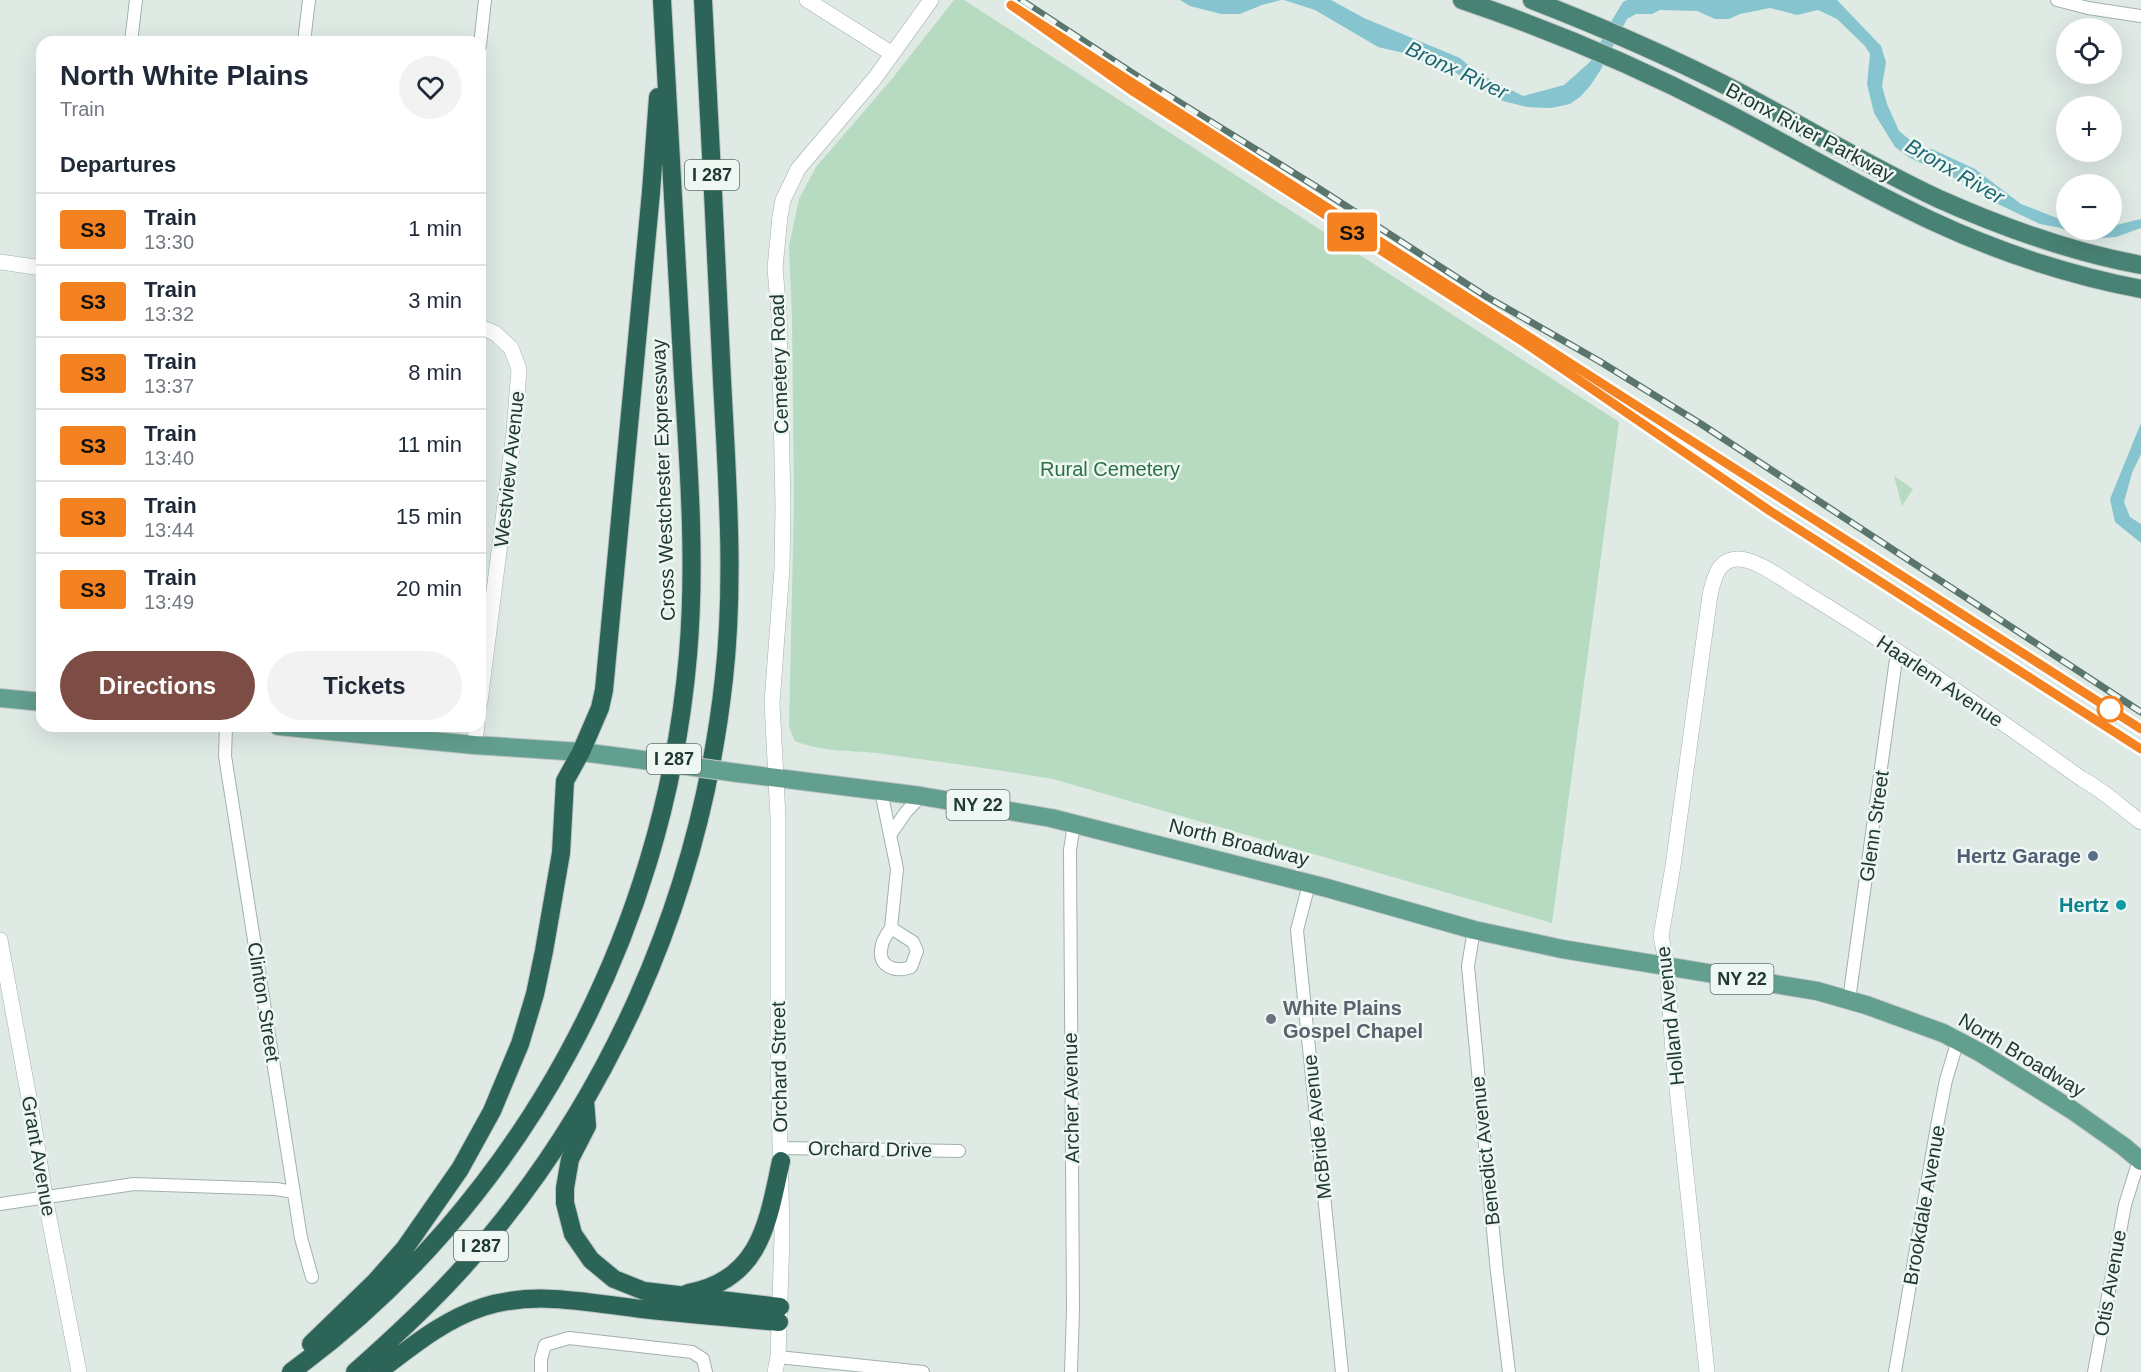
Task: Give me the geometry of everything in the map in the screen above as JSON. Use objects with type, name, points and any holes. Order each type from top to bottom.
[{"type":"highway","name":"I 287","points":[[354,1372],[433,1299],[487,1239],[545,1162],[585,1101],[640,992],[664,935],[696,835],[724,679],[729,610],[729,548],[703,0]]},
{"type":"highway","name":"Bronx River Parkway","points":[[1462,0],[1618,61],[1696,98],[1890,201],[1954,231],[2002,251],[2053,268],[2141,289]]},
{"type":"highway","name":"Bronx River Parkway","points":[[1532,0],[1628,39],[1729,87],[1939,198],[2037,238],[2141,265]]},
{"type":"highway","name":"Cross Westchester Expressway","points":[[291,1372],[358,1318],[417,1261],[464,1209],[524,1127],[576,1040],[610,969],[637,898],[660,825],[676,749],[684,692],[689,643],[691,582],[686,422],[662,1]]},
{"type":"highway","points":[[282,1372],[375,1282],[405,1248],[455,1177],[492,1111],[520,1044],[535,994],[561,853],[565,781],[581,752],[600,708],[604,690],[654,157],[663,22]]},
{"type":"highway","points":[[585,1101],[587,1126],[570,1159],[565,1188],[568,1219],[573,1234],[591,1260],[614,1279],[636,1289],[780,1314]]},
{"type":"highway","points":[[659,1293],[691,1292],[706,1288],[721,1281],[745,1263],[763,1234],[781,1154]]},
{"type":"highway","points":[[378,1372],[426,1335],[447,1323],[483,1307],[516,1300],[569,1300],[641,1309],[780,1314]]},
{"type":"main road","points":[[0,698],[36,701]]},
{"type":"main road","name":"North Broadway","points":[[340,732],[474,745],[581,752],[921,796],[1000,809],[1074,824],[1308,884],[1474,930],[1562,949],[1817,991],[1898,1015],[1958,1040],[2060,1102],[2140,1160]]},
{"type":"street","points":[[131,36],[136,0]]},
{"type":"street","points":[[305,36],[309,0]]},
{"type":"street","points":[[481,36],[485,0]]},
{"type":"street","points":[[807,0],[891,53]]},
{"type":"street","name":"Cemetery Road","points":[[776,777],[772,703],[782,567],[783,506],[775,268],[783,200],[798,169],[874,78],[931,0]]},
{"type":"street","points":[[2057,0],[2088,8],[2141,16]]},
{"type":"street","points":[[0,262],[36,267]]},
{"type":"street","name":"Westview Avenue","points":[[486,329],[495,333],[512,348],[519,369],[509,477],[486,655]]},
{"type":"street","name":"Haarlem Avenue","points":[[1729,560],[1746,560],[1760,566],[1860,626],[2082,780],[2096,787],[2141,822]]},
{"type":"street","name":"Holland Avenue","points":[[1707,1372],[1673,1051],[1667,967],[1661,936],[1673,866],[1710,595],[1715,576],[1722,564],[1729,560]]},
{"type":"street","name":"Glenn Street","points":[[1849,1000],[1897,652]]},
{"type":"street","name":"Clinton Street","points":[[226,732],[225,756],[294,1192],[304,1253],[312,1276]]},
{"type":"street","points":[[474,745],[476,732]]},
{"type":"street","name":"Orchard Street","points":[[775,1372],[780,1314],[781,1154],[776,777]]},
{"type":"street","points":[[881,791],[897,869],[891,928]]},
{"type":"street","points":[[890,835],[921,796]]},
{"type":"street","name":"Archer Avenue","points":[[1071,1372],[1073,1298],[1070,850],[1074,824]]},
{"type":"street","name":"McBride Avenue","points":[[1308,884],[1297,930],[1342,1372]]},
{"type":"street","name":"Benedict Avenue","points":[[1474,930],[1468,966],[1497,1272],[1509,1372]]},
{"type":"street","name":"Grant Avenue","points":[[0,940],[45,1197],[79,1372]]},
{"type":"street","name":"Brookdale Avenue","points":[[1895,1372],[1937,1126],[1946,1080],[1958,1040]]},
{"type":"street","name":"Orchard Drive","points":[[781,1154],[959,1151]]},
{"type":"street","name":"Otis Avenue","points":[[2094,1372],[2125,1204],[2140,1160]]},
{"type":"street","points":[[0,1204],[134,1184],[276,1189],[294,1192]]},
{"type":"street","points":[[541,1372],[541,1359],[545,1345],[569,1338],[692,1352],[704,1359],[706,1372]]},
{"type":"street","points":[[778,1357],[923,1372]]},
{"type":"street","name":"Orchard Street","points":[[778,1357],[784,1372]]},
{"type":"green space","name":"Rural Cemetery","points":[[954,0],[964,0],[1619,422],[1552,923],[1053,779],[876,753],[825,749],[795,741],[789,727],[794,501],[789,246],[799,199],[816,167],[891,80]]},
{"type":"green space","points":[[1894,476],[1913,489],[1902,506]]},
{"type":"water","points":[[1180,0],[1281,0],[1240,14],[1221,14],[1190,6]]},
{"type":"water","name":"Bronx River","points":[[1284,0],[1331,0],[1364,18],[1460,58],[1476,72],[1523,96],[1564,85],[1590,62],[1612,20],[1623,2],[1627,0],[1837,0],[1881,46],[1886,62],[1882,86],[1899,131],[1915,144],[1975,169],[2021,204],[2056,218],[2056,227],[2040,224],[1994,202],[1988,193],[1910,158],[1895,147],[1874,113],[1867,84],[1870,54],[1865,46],[1837,19],[1818,10],[1797,15],[1770,8],[1740,14],[1729,19],[1715,19],[1697,11],[1660,10],[1652,14],[1636,14],[1627,19],[1590,86],[1570,104],[1551,108],[1527,107],[1503,101],[1468,82],[1454,71],[1434,67],[1412,55],[1378,47],[1315,10]]},
{"type":"water","points":[[2141,219],[2141,228],[2122,235],[2122,224]]},
{"type":"water","points":[[2141,423],[2141,454],[2132,473],[2124,502],[2130,517],[2141,524],[2141,543],[2115,522],[2110,499]]},
{"type":"railway","points":[[1021,0],[1140,78],[1315,186],[1487,297],[1599,361],[1701,424],[2141,712]]},
{"type":"railway","points":[[1011,5],[1134,92],[1525,343],[1770,511],[2141,749]]},
{"type":"railway","points":[[1543,345],[2141,729]]},
{"type":"train","name":"S3","points":[[2141,729],[1011,5],[1134,92],[1525,343],[1770,511],[2141,749]]},
{"type":"place","name":"Hertz Garage","points":[[2093,856]]},
{"type":"place","name":"Hertz","points":[[2121,905]]},
{"type":"place","name":"White Plains Gospel Chapel","points":[[1271,1019]]}]
